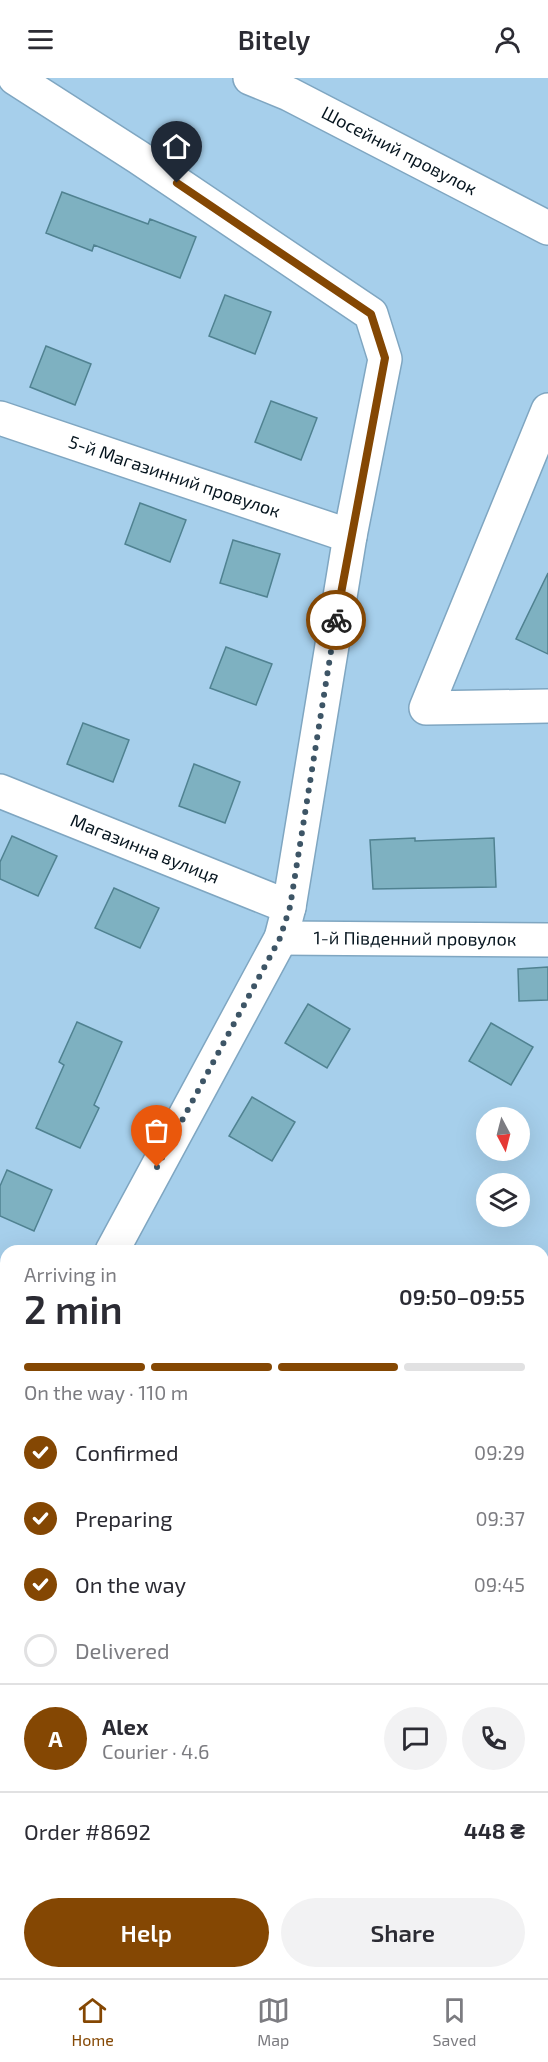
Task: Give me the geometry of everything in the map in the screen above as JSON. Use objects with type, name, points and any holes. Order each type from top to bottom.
[{"type":"street","points":[[15,78],[138,157],[371,314],[385,358],[350,536],[290,907],[280,938],[115,1245]]},
{"type":"street","name":"Шосейний провулок","points":[[250,78],[289,94],[548,228]]},
{"type":"street","points":[[548,410],[426,708],[548,706]]},
{"type":"street","name":"5-й Магазинний провулок","points":[[0,418],[350,536]]},
{"type":"street","name":"Магазинна вулиця","points":[[0,791],[290,907]]},
{"type":"street","name":"1-й Південний провулок","points":[[280,938],[548,940]]},
{"type":"building","points":[[62,192],[148,224],[150,219],[196,237],[180,278],[94,245],[92,251],[46,233]]},
{"type":"building","points":[[225,295],[271,312],[255,354],[209,336]]},
{"type":"building","points":[[46,346],[91,364],[75,405],[30,387]]},
{"type":"building","points":[[271,401],[317,418],[301,460],[255,442]]},
{"type":"building","points":[[140,503],[186,520],[170,562],[125,544]]},
{"type":"building","points":[[233,540],[280,554],[267,597],[220,583]]},
{"type":"building","points":[[548,573],[548,654],[516,639]]},
{"type":"building","points":[[226,647],[272,664],[256,705],[210,688]]},
{"type":"building","points":[[83,723],[129,740],[113,782],[67,764]]},
{"type":"building","points":[[194,764],[240,782],[225,823],[179,806]]},
{"type":"building","points":[[12,836],[57,856],[38,896],[0,879],[0,862]]},
{"type":"building","points":[[415,838],[415,841],[494,838],[496,887],[373,889],[370,840]]},
{"type":"building","points":[[114,888],[159,908],[140,948],[95,928]]},
{"type":"building","points":[[548,967],[548,1000],[519,1001],[518,969]]},
{"type":"building","points":[[308,1004],[350,1029],[327,1068],[285,1043]]},
{"type":"building","points":[[77,1022],[122,1042],[94,1105],[99,1108],[80,1148],[36,1128],[64,1065],[59,1062]]},
{"type":"building","points":[[491,1023],[533,1047],[511,1085],[469,1061]]},
{"type":"building","points":[[252,1097],[295,1122],[272,1161],[229,1136]]},
{"type":"building","points":[[7,1170],[52,1190],[34,1231],[0,1216],[0,1186]]},
{"type":"way so far","points":[[157,1167],[280,938],[290,907],[336,620]]},
{"type":"route","points":[[177,183],[371,314],[385,358],[336,620]]}]
